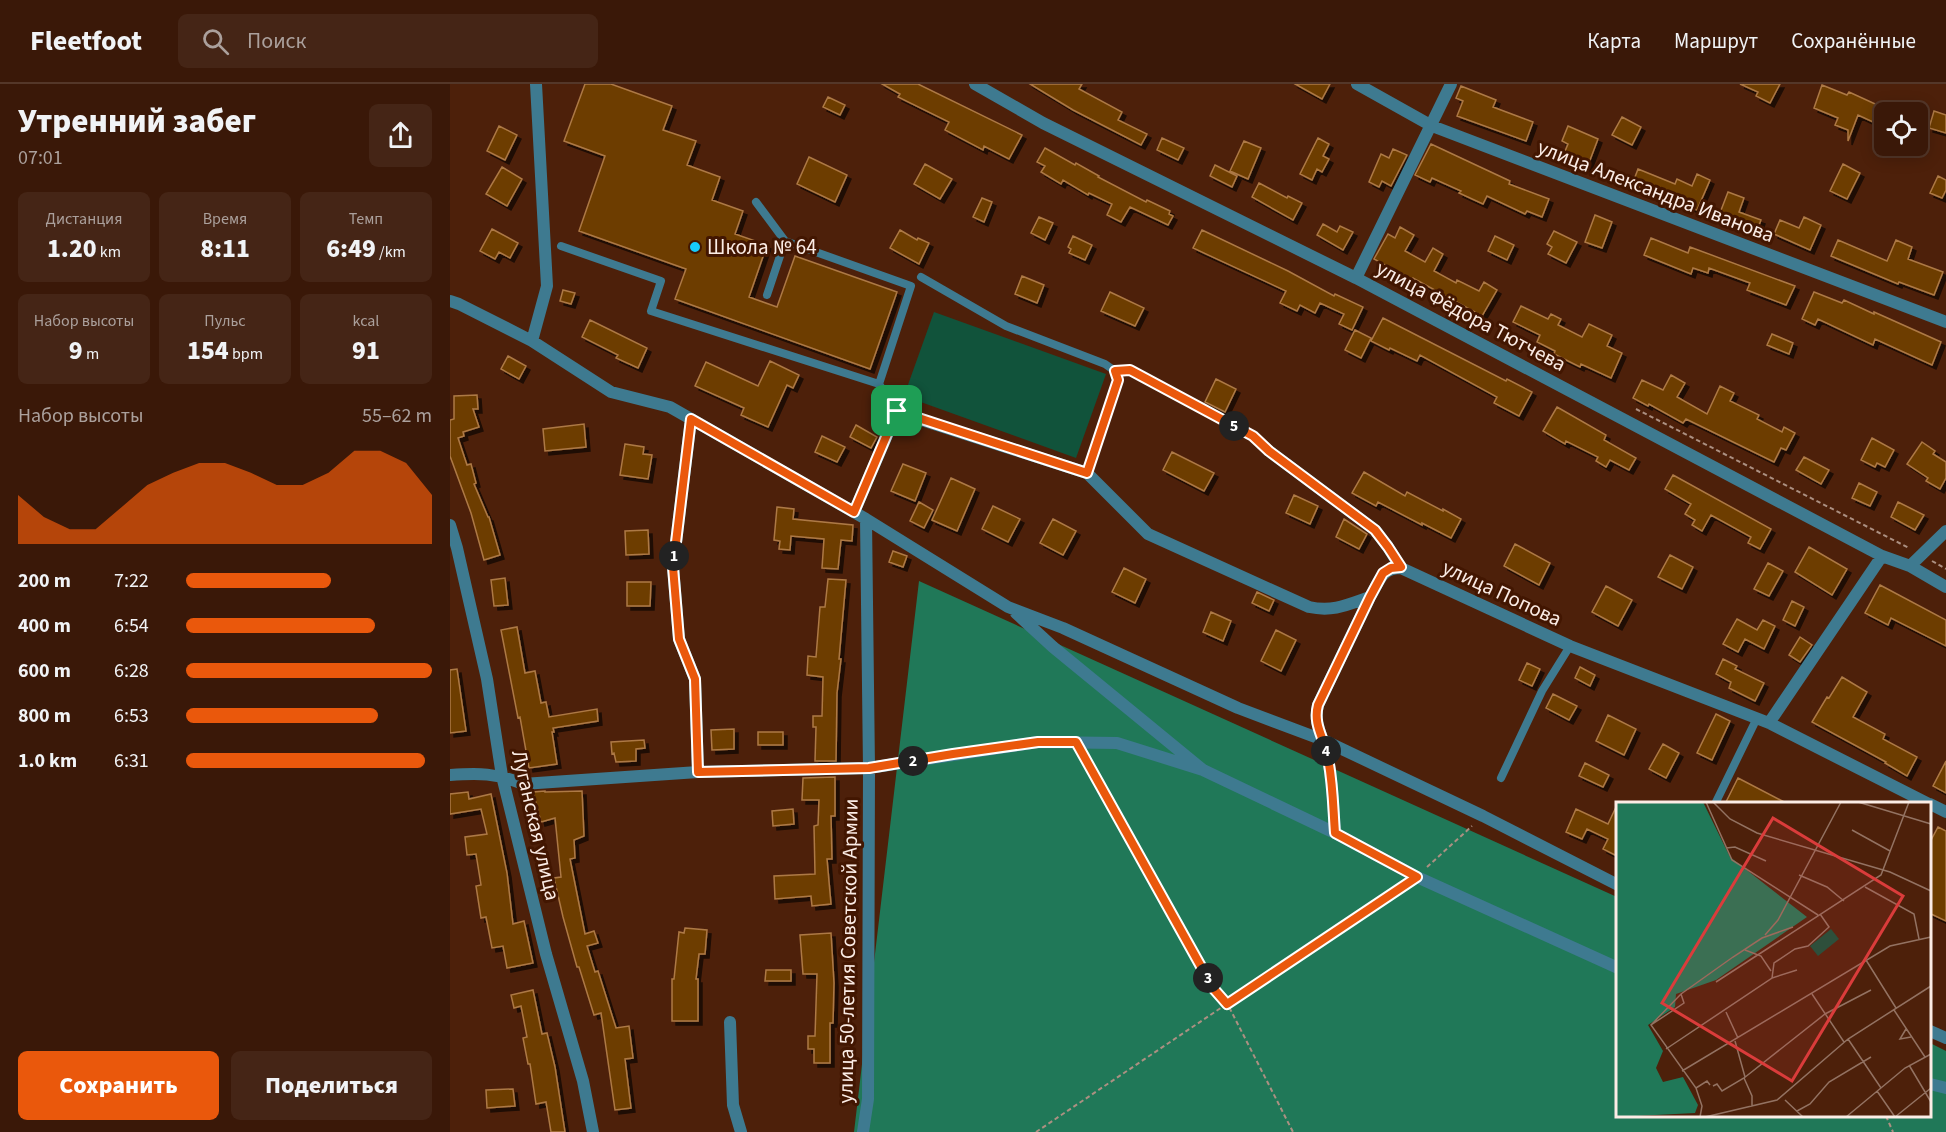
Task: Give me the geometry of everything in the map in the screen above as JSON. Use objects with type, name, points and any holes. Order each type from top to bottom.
[{"type":"street","points":[[532,341],[547,286],[536,84]]},
{"type":"street","name":"улица Фёдора Тютчева","points":[[975,84],[1043,123],[1356,278],[1882,556],[1910,566],[1946,587]]},
{"type":"street","name":"улица Александра Иванова","points":[[1357,84],[1432,126],[1946,322]]},
{"type":"street","points":[[1356,278],[1451,84]]},
{"type":"street","points":[[450,302],[459,304],[532,341],[610,392],[670,407],[866,519],[1008,607],[1203,770]]},
{"type":"street","points":[[854,512],[897,411],[1087,473],[1148,534],[1309,607],[1323,610],[1338,609],[1370,597]]},
{"type":"street","points":[[691,419],[673,567],[679,639],[695,679],[698,772]]},
{"type":"street","points":[[1269,451],[1375,530],[1401,567],[1391,568],[1383,573],[1318,705],[1317,726],[1327,754],[1335,833]]},
{"type":"street","name":"улица 50-летия Советской Армии","points":[[863,1132],[868,1099],[869,768],[866,519]]},
{"type":"street","name":"Луганская улица","points":[[450,525],[487,679],[502,776],[546,954],[583,1082],[593,1132]]},
{"type":"street","points":[[1910,566],[1946,531]]},
{"type":"street","points":[[1769,723],[1882,556]]},
{"type":"street","name":"улица Попова","points":[[1401,567],[1570,646],[1769,723],[1925,802]]},
{"type":"street","points":[[1008,607],[1063,628],[1238,708],[1323,740],[1483,816],[1616,884]]},
{"type":"street","points":[[450,776],[475,774],[502,776],[523,784],[698,772],[869,768],[1038,742],[1117,743],[1203,770],[1335,833],[1417,877],[1616,968]]},
{"type":"street","name":"улица Попова","points":[[1931,805],[1946,812]]},
{"type":"street","points":[[730,1022],[733,1105],[741,1132]]},
{"type":"street","points":[[1931,1031],[1946,1038]]},
{"type":"street","points":[[1931,1084],[1946,1088]]},
{"type":"lane","points":[[756,202],[785,241],[911,286],[879,384]]},
{"type":"lane","points":[[767,295],[785,241]]},
{"type":"lane","points":[[561,246],[661,281],[651,311],[879,384],[897,411]]},
{"type":"lane","points":[[921,277],[1006,326],[1105,364],[1115,371],[1118,380],[1087,473]]},
{"type":"lane","points":[[1501,778],[1542,691],[1570,646]]},
{"type":"lane","points":[[1716,802],[1757,718]]},
{"type":"path","points":[[1115,371],[1130,370],[1253,436],[1269,451]]},
{"type":"path","points":[[1076,742],[1213,988],[1227,1004],[1293,1132]]},
{"type":"path","points":[[1036,1132],[1417,877],[1483,816]]},
{"type":"path","points":[[1886,1117],[1893,1132]]},
{"type":"green space","points":[[934,312],[1106,374],[1076,458],[904,396]]},
{"type":"green space","points":[[919,581],[1616,897],[1616,1117],[1931,1117],[1931,1044],[1946,1051],[1946,1132],[854,1132]]},
{"type":"building","points":[[585,84],[611,84],[672,106],[663,130],[696,141],[687,165],[720,177],[712,200],[743,211],[735,234],[767,245],[749,297],[777,307],[795,256],[897,292],[870,369],[675,299],[686,269],[579,231],[605,156],[564,141]]},
{"type":"building","points":[[882,84],[918,84],[1022,135],[1009,159],[984,146],[983,150],[945,130],[949,122],[898,97],[900,94]]},
{"type":"building","points":[[1030,84],[1082,84],[1079,89],[1122,112],[1118,120],[1147,134],[1141,145],[1073,110]]},
{"type":"building","points":[[1295,84],[1330,84],[1322,99]]},
{"type":"building","points":[[1740,84],[1780,84],[1770,103],[1756,96],[1758,92]]},
{"type":"building","points":[[1822,85],[1847,95],[1849,92],[1874,103],[1874,122],[1858,115],[1848,141],[1848,130],[1835,125],[1838,118],[1814,108]]},
{"type":"building","points":[[1461,86],[1496,100],[1493,107],[1533,122],[1526,141],[1457,116],[1463,101],[1456,98]]},
{"type":"building","points":[[828,97],[845,105],[840,115],[823,107]]},
{"type":"building","points":[[1934,111],[1946,115],[1946,133],[1929,128]]},
{"type":"building","points":[[1622,117],[1641,127],[1632,145],[1612,135]]},
{"type":"building","points":[[499,126],[517,135],[505,160],[487,151]]},
{"type":"building","points":[[1568,126],[1598,139],[1587,168],[1562,158],[1568,144],[1562,141]]},
{"type":"building","points":[[1162,138],[1184,148],[1178,160],[1157,150]]},
{"type":"building","points":[[1318,138],[1329,144],[1323,156],[1329,159],[1322,172],[1317,169],[1312,180],[1300,174]]},
{"type":"building","points":[[1244,141],[1261,148],[1248,179],[1230,171]]},
{"type":"building","points":[[1431,144],[1510,181],[1509,184],[1549,199],[1542,217],[1527,211],[1525,214],[1487,196],[1483,204],[1432,178],[1430,182],[1415,175]]},
{"type":"building","points":[[1045,148],[1146,202],[1147,200],[1170,211],[1169,214],[1173,216],[1168,225],[1130,207],[1121,222],[1107,215],[1112,204],[1089,193],[1088,195],[1063,180],[1061,184],[1041,172],[1045,166],[1037,162]]},
{"type":"building","points":[[1393,149],[1407,155],[1391,186],[1382,181],[1379,187],[1369,182],[1381,154],[1389,158]]},
{"type":"building","points":[[809,157],[847,175],[835,202],[797,184]]},
{"type":"building","points":[[925,164],[952,179],[940,199],[914,184]]},
{"type":"building","points":[[1843,164],[1860,173],[1847,199],[1830,191]]},
{"type":"building","points":[[1215,165],[1237,176],[1232,187],[1210,176]]},
{"type":"building","points":[[502,167],[522,179],[507,206],[486,194]]},
{"type":"building","points":[[1638,169],[1675,184],[1677,179],[1692,186],[1697,174],[1710,180],[1697,210],[1632,185]]},
{"type":"building","points":[[1938,176],[1946,180],[1946,190],[1942,198],[1930,193]]},
{"type":"building","points":[[1259,183],[1302,203],[1293,220],[1252,197]]},
{"type":"building","points":[[1728,192],[1744,198],[1739,212],[1761,220],[1756,233],[1718,218]]},
{"type":"building","points":[[982,198],[992,202],[984,222],[973,217]]},
{"type":"building","points":[[1595,215],[1612,222],[1602,248],[1585,242]]},
{"type":"building","points":[[1039,217],[1053,223],[1045,240],[1031,233]]},
{"type":"building","points":[[1804,217],[1821,225],[1810,250],[1774,234],[1780,220],[1799,228]]},
{"type":"building","points":[[1323,224],[1337,232],[1340,226],[1353,232],[1343,250],[1317,235]]},
{"type":"building","points":[[1400,227],[1414,235],[1405,251],[1425,262],[1433,248],[1443,254],[1434,271],[1456,283],[1457,280],[1479,291],[1484,282],[1497,290],[1482,316],[1374,259],[1388,234],[1395,238]]},
{"type":"building","points":[[492,229],[518,243],[510,258],[499,252],[495,259],[480,251]]},
{"type":"building","points":[[900,230],[917,240],[918,238],[929,243],[919,264],[890,248]]},
{"type":"building","points":[[1202,230],[1334,296],[1335,294],[1363,307],[1352,330],[1339,324],[1344,314],[1320,303],[1315,313],[1300,305],[1297,311],[1280,303],[1286,291],[1193,248]]},
{"type":"building","points":[[1554,231],[1577,242],[1566,263],[1548,254],[1552,247],[1547,244]]},
{"type":"building","points":[[1073,236],[1092,245],[1085,260],[1069,253],[1071,249],[1068,247]]},
{"type":"building","points":[[1495,236],[1514,245],[1507,260],[1488,251]]},
{"type":"building","points":[[1651,238],[1688,253],[1690,247],[1795,286],[1786,305],[1747,290],[1750,283],[1709,268],[1708,273],[1693,268],[1691,274],[1644,255]]},
{"type":"building","points":[[1838,240],[1887,261],[1896,240],[1912,247],[1908,259],[1943,272],[1934,295],[1899,282],[1898,284],[1831,256]]},
{"type":"building","points":[[1022,276],[1044,285],[1037,303],[1015,294]]},
{"type":"building","points":[[563,290],[575,293],[571,304],[560,301]]},
{"type":"building","points":[[1110,292],[1144,308],[1135,326],[1101,311]]},
{"type":"building","points":[[1814,292],[1842,303],[1844,300],[1941,342],[1932,365],[1875,339],[1873,345],[1818,319],[1815,325],[1802,319]]},
{"type":"building","points":[[1521,306],[1548,319],[1551,314],[1561,319],[1558,325],[1582,337],[1589,324],[1612,335],[1607,346],[1622,353],[1611,378],[1581,364],[1580,367],[1554,354],[1555,351],[1537,342],[1540,335],[1513,322]]},
{"type":"building","points":[[1383,318],[1532,392],[1519,416],[1494,403],[1497,397],[1420,355],[1417,361],[1371,341]]},
{"type":"building","points":[[590,320],[647,348],[638,368],[616,358],[618,355],[582,337]]},
{"type":"building","points":[[1355,330],[1371,338],[1361,358],[1345,350]]},
{"type":"building","points":[[1772,334],[1793,343],[1789,354],[1767,345]]},
{"type":"building","points":[[508,356],[526,366],[519,379],[501,369]]},
{"type":"building","points":[[770,361],[799,375],[793,388],[787,385],[768,427],[741,415],[744,408],[695,386],[706,362],[758,386]]},
{"type":"building","points":[[1671,375],[1685,383],[1677,397],[1707,414],[1720,386],[1734,393],[1730,401],[1759,415],[1757,419],[1782,432],[1784,427],[1795,433],[1786,450],[1781,448],[1774,462],[1686,419],[1683,423],[1633,398],[1642,380],[1663,390]]},
{"type":"building","points":[[1216,379],[1236,389],[1225,412],[1205,402]]},
{"type":"building","points":[[477,395],[478,409],[473,409],[479,427],[463,432],[464,436],[458,438],[467,465],[471,464],[476,483],[474,484],[489,517],[500,555],[484,560],[471,513],[450,456],[450,420],[454,419],[454,396]]},
{"type":"building","points":[[1557,407],[1606,435],[1604,440],[1636,458],[1629,470],[1610,460],[1606,467],[1596,461],[1598,457],[1566,441],[1565,444],[1543,431]]},
{"type":"building","points":[[584,424],[586,447],[545,451],[543,429]]},
{"type":"building","points":[[856,425],[877,437],[871,448],[850,437]]},
{"type":"building","points":[[822,436],[845,447],[837,462],[815,452]]},
{"type":"building","points":[[1872,438],[1894,450],[1885,467],[1877,463],[1875,467],[1861,460]]},
{"type":"building","points":[[1922,442],[1935,451],[1933,454],[1946,462],[1946,478],[1940,489],[1926,481],[1928,478],[1907,464]]},
{"type":"building","points":[[625,444],[644,447],[643,454],[652,455],[648,479],[620,475]]},
{"type":"building","points":[[1172,452],[1214,473],[1204,491],[1163,470]]},
{"type":"building","points":[[1804,457],[1829,470],[1821,484],[1796,470]]},
{"type":"building","points":[[903,464],[926,473],[915,501],[891,491]]},
{"type":"building","points":[[1364,472],[1405,496],[1407,492],[1461,519],[1451,538],[1378,502],[1376,506],[1352,493]]},
{"type":"building","points":[[1673,475],[1771,529],[1760,549],[1748,543],[1751,537],[1711,515],[1702,531],[1692,525],[1695,520],[1685,514],[1691,504],[1665,489]]},
{"type":"building","points":[[951,478],[975,489],[957,531],[932,520]]},
{"type":"building","points":[[1859,483],[1877,492],[1870,506],[1852,498]]},
{"type":"building","points":[[1294,495],[1318,506],[1310,524],[1286,513]]},
{"type":"building","points":[[919,502],[933,510],[924,528],[910,521]]},
{"type":"building","points":[[1898,502],[1924,515],[1915,530],[1891,517]]},
{"type":"building","points":[[993,506],[1020,519],[1008,542],[982,529]]},
{"type":"building","points":[[777,507],[794,509],[793,519],[853,525],[852,541],[841,540],[838,569],[822,568],[824,539],[791,536],[790,550],[779,549],[780,541],[774,540]]},
{"type":"building","points":[[1053,519],[1076,531],[1063,555],[1040,543]]},
{"type":"building","points":[[1344,519],[1367,534],[1359,549],[1336,537]]},
{"type":"building","points":[[648,530],[649,554],[626,555],[625,531]]},
{"type":"building","points":[[1515,544],[1550,563],[1539,585],[1504,566]]},
{"type":"building","points":[[1809,547],[1847,569],[1832,595],[1795,572]]},
{"type":"building","points":[[893,551],[907,556],[903,567],[889,562]]},
{"type":"building","points":[[1670,555],[1693,567],[1682,589],[1658,577]]},
{"type":"building","points":[[1768,563],[1783,571],[1769,596],[1754,589]]},
{"type":"building","points":[[1124,568],[1146,579],[1135,603],[1112,592]]},
{"type":"building","points":[[505,578],[508,605],[494,606],[491,580]]},
{"type":"building","points":[[828,579],[846,580],[837,693],[836,761],[815,761],[816,727],[813,727],[813,716],[822,716],[823,677],[807,675],[808,656],[816,657],[820,607],[825,607]]},
{"type":"building","points":[[627,582],[651,582],[650,606],[627,606]]},
{"type":"building","points":[[1880,585],[1946,620],[1946,646],[1891,618],[1888,625],[1865,613]]},
{"type":"building","points":[[1606,586],[1632,600],[1618,626],[1592,612]]},
{"type":"building","points":[[1257,592],[1274,600],[1269,611],[1252,603]]},
{"type":"building","points":[[1792,601],[1804,607],[1795,626],[1783,620]]},
{"type":"building","points":[[1211,612],[1231,621],[1223,641],[1203,632]]},
{"type":"building","points":[[1737,619],[1757,630],[1763,620],[1775,626],[1764,649],[1745,639],[1738,652],[1723,644]]},
{"type":"building","points":[[517,627],[525,673],[535,671],[541,703],[546,702],[549,717],[597,709],[598,721],[553,728],[557,764],[529,768],[501,630]]},
{"type":"building","points":[[1276,630],[1296,640],[1281,671],[1261,661]]},
{"type":"building","points":[[1800,637],[1812,645],[1800,662],[1789,655]]},
{"type":"building","points":[[1723,659],[1737,666],[1735,669],[1764,683],[1755,701],[1729,688],[1731,682],[1716,674]]},
{"type":"building","points":[[1527,663],[1540,669],[1532,686],[1519,680]]},
{"type":"building","points":[[1580,667],[1595,675],[1590,686],[1575,678]]},
{"type":"building","points":[[457,669],[466,731],[450,733],[450,670]]},
{"type":"building","points":[[1842,677],[1867,692],[1853,717],[1885,734],[1883,739],[1917,757],[1907,776],[1812,722]]},
{"type":"building","points":[[1553,694],[1577,706],[1569,720],[1546,708]]},
{"type":"building","points":[[1716,714],[1730,721],[1712,760],[1697,753]]},
{"type":"building","points":[[1608,715],[1636,729],[1624,755],[1596,741]]},
{"type":"building","points":[[734,729],[734,749],[712,750],[711,730]]},
{"type":"building","points":[[758,732],[783,732],[783,745],[758,745]]},
{"type":"building","points":[[644,740],[645,748],[636,749],[636,761],[616,762],[614,753],[612,754],[611,742]]},
{"type":"building","points":[[1663,744],[1679,753],[1666,778],[1649,769]]},
{"type":"building","points":[[1946,761],[1946,793],[1933,786]]},
{"type":"building","points":[[1585,763],[1609,775],[1603,787],[1579,776]]},
{"type":"building","points":[[835,777],[835,816],[831,816],[832,859],[827,859],[831,904],[812,906],[811,896],[775,899],[774,876],[815,874],[814,826],[818,825],[819,800],[802,800],[803,778]]},
{"type":"building","points":[[1738,778],[1784,802],[1726,802]]},
{"type":"building","points":[[582,791],[584,836],[574,840],[575,858],[570,859],[585,934],[594,931],[598,943],[587,946],[595,972],[598,971],[616,1028],[629,1026],[633,1058],[625,1059],[631,1108],[615,1110],[601,1013],[594,1015],[579,967],[577,967],[554,878],[561,877],[555,818],[541,822],[533,792]]},
{"type":"building","points":[[468,792],[469,799],[491,794],[507,873],[513,924],[524,921],[533,963],[507,968],[503,946],[492,948],[486,917],[481,918],[476,886],[481,885],[476,854],[467,855],[465,837],[487,834],[481,809],[450,814],[450,794]]},
{"type":"building","points":[[1616,807],[1616,856],[1603,849],[1608,839],[1587,829],[1582,839],[1566,832],[1576,809],[1608,824]]},
{"type":"building","points":[[793,809],[794,824],[773,826],[772,811]]},
{"type":"building","points":[[1938,827],[1946,831],[1946,921],[1931,914],[1931,840]]},
{"type":"building","points":[[685,928],[707,930],[705,954],[699,954],[696,979],[698,979],[698,1021],[672,1021],[672,979],[674,979],[679,932],[684,933]]},
{"type":"building","points":[[831,933],[834,983],[833,1023],[830,1023],[830,1063],[814,1063],[814,1049],[808,1049],[808,1036],[815,1036],[817,974],[803,974],[800,935]]},
{"type":"building","points":[[766,970],[791,970],[791,981],[765,981]]},
{"type":"building","points":[[533,990],[542,1034],[547,1033],[555,1067],[565,1132],[551,1132],[546,1102],[536,1104],[530,1064],[528,1064],[523,1038],[527,1037],[521,1006],[514,1008],[511,995]]},
{"type":"building","points":[[513,1089],[515,1106],[487,1108],[486,1090]]},
{"type":"place","name":"Школа № 64","points":[[695,247]]},
{"type":"route","points":[[1130,370],[1253,436],[1269,451],[1375,530],[1401,567],[1391,568],[1383,573],[1370,597],[1318,705],[1317,726],[1327,754],[1335,833],[1417,877],[1227,1004],[1213,988],[1076,742],[1038,742],[869,768],[698,772],[695,679],[679,639],[673,567],[691,419],[854,512],[897,411],[1087,473],[1118,380],[1115,371],[1130,370]]}]
